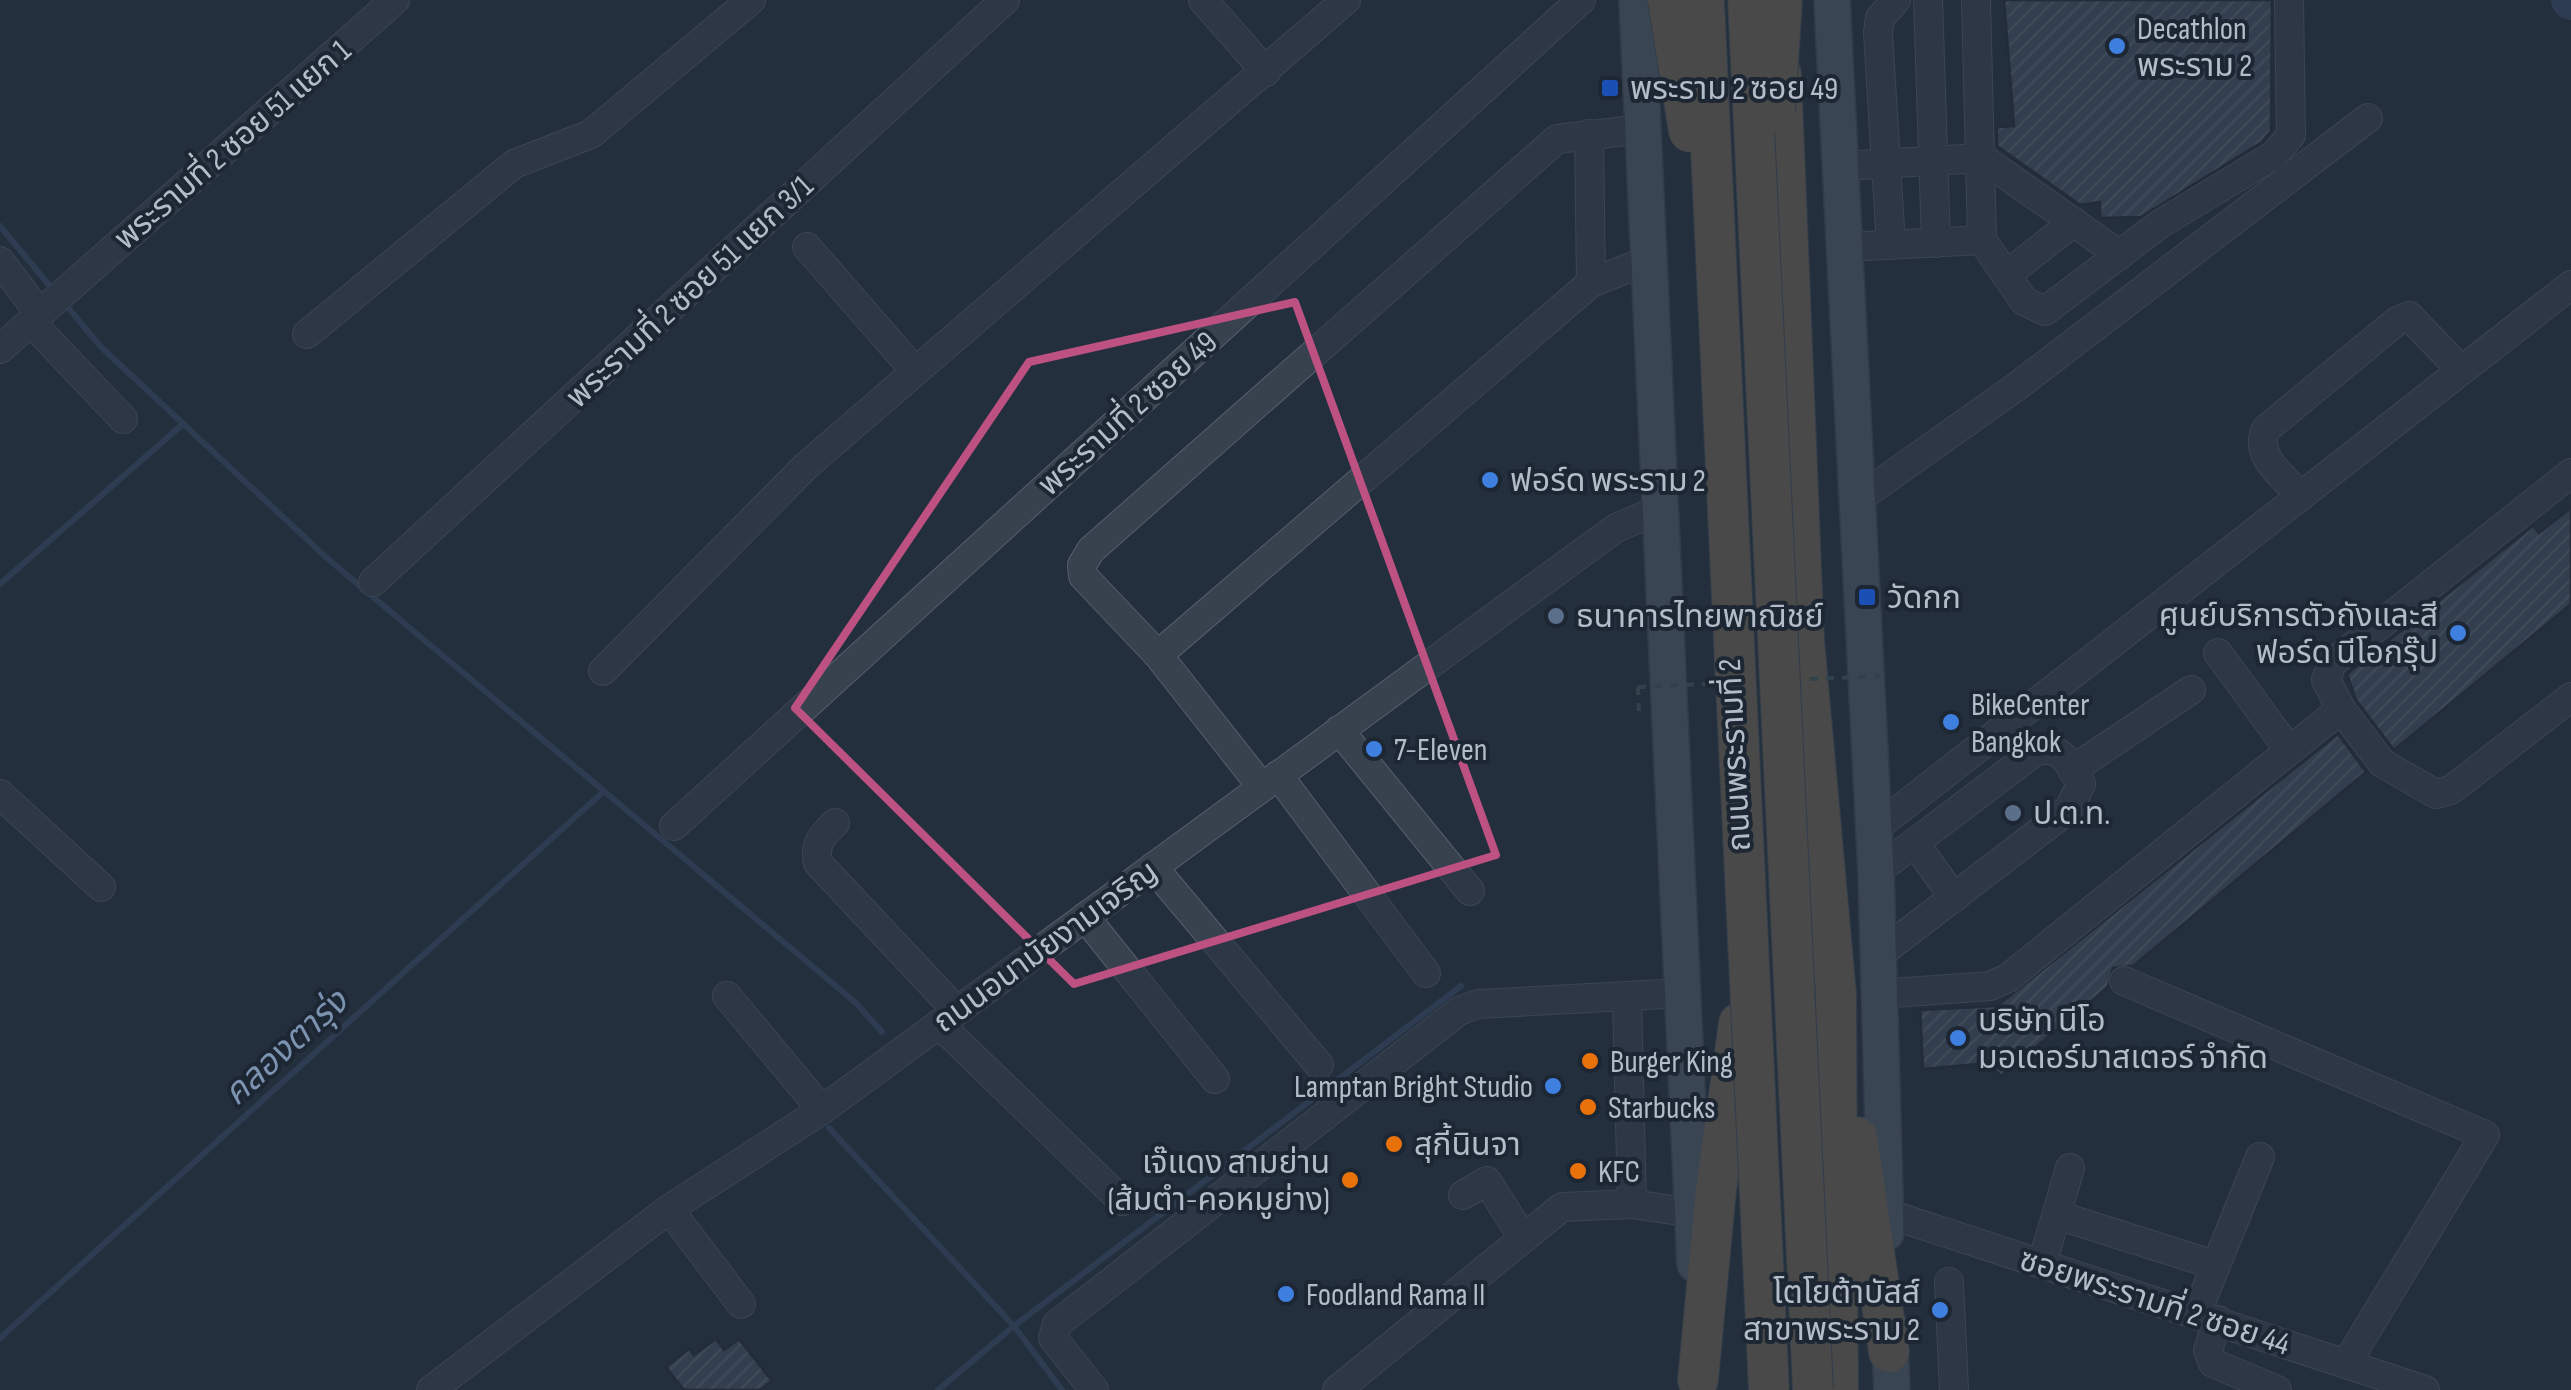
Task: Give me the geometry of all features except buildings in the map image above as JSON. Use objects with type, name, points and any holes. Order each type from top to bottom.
[{"type":"highway","points":[[1668,0],[1718,308]]},
{"type":"highway","name":"ถนนพระรามที่ 2","points":[[1696,0],[1739,831],[1739,1023],[1755,1134],[1769,1390]]},
{"type":"highway","points":[[1704,0],[1769,1390]]},
{"type":"highway","points":[[1748,0],[1813,1390]]},
{"type":"highway","points":[[1762,305],[1780,0]]},
{"type":"highway","points":[[1780,0],[1804,640],[1836,994],[1890,1371]]},
{"type":"highway","points":[[1836,994],[1838,1390]]},
{"type":"highway","points":[[1698,1385],[1716,1190],[1739,1023]]},
{"type":"main road","name":"ถนนพระรามที่ 2","points":[[1637,0],[1663,508],[1698,1385]]},
{"type":"main road","points":[[1832,0],[1876,872],[1890,1371]]},
{"type":"street","name":"พระรามที่ 2 ซอย 51 แยก 1","points":[[0,349],[395,0]]},
{"type":"street","points":[[307,334],[514,164],[590,134],[751,0]]},
{"type":"street","name":"พระรามที่ 2 ซอย 51 แยก 3/1","points":[[374,582],[1005,0]]},
{"type":"street","points":[[1203,0],[1266,72]]},
{"type":"street","points":[[603,671],[806,466],[1346,0]]},
{"type":"street","name":"พระรามที่ 2 ซอย 49","points":[[674,826],[1582,0]]},
{"type":"street","points":[[1891,245],[1878,34],[1880,18],[1896,0]]},
{"type":"street","points":[[1928,0],[1936,242]]},
{"type":"street","points":[[1976,0],[1982,240],[2024,301],[2045,311],[2120,254],[2274,154],[2291,135],[2288,0]]},
{"type":"street","points":[[1858,499],[2016,387],[2368,118]]},
{"type":"street","points":[[1426,973],[1270,781],[1083,576],[1082,565],[1091,550],[1556,139],[1644,129]]},
{"type":"street","points":[[1589,134],[1591,283]]},
{"type":"street","points":[[1841,166],[1982,158],[2120,254]]},
{"type":"street","points":[[2006,274],[2074,222]]},
{"type":"street","points":[[1845,247],[1982,240]]},
{"type":"street","points":[[807,247],[915,371]]},
{"type":"street","points":[[1158,655],[1591,283],[1651,259]]},
{"type":"street","points":[[0,261],[123,419]]},
{"type":"street","points":[[1873,830],[2571,285]]},
{"type":"street","points":[[2300,496],[2262,452],[2260,442],[2266,429],[2397,321],[2409,316],[2421,323],[2461,370]]},
{"type":"street","points":[[2571,473],[2332,662],[2326,680],[2341,709],[2382,762],[2436,794],[2451,790],[2571,697]]},
{"type":"street","name":"ถนนอนามัยงามเจริญ","points":[[432,1390],[670,1209],[822,1110],[1616,528],[1663,508]]},
{"type":"street","points":[[2218,653],[2289,750]]},
{"type":"street","points":[[2072,770],[2191,690]]},
{"type":"street","points":[[1879,994],[1990,986],[2008,978],[2341,709]]},
{"type":"street","points":[[1339,730],[1470,891]]},
{"type":"street","points":[[1876,872],[2036,751],[2049,748],[2063,754],[2081,784],[2069,809],[1877,956]]},
{"type":"street","points":[[0,794],[101,887]]},
{"type":"street","points":[[835,823],[820,838],[815,850],[818,863],[948,1018],[1122,1201]]},
{"type":"street","points":[[1915,843],[1954,898]]},
{"type":"street","points":[[1153,867],[1319,1065]]},
{"type":"street","points":[[1085,916],[1215,1079]]},
{"type":"street","points":[[2124,981],[2486,1134],[2346,1364]]},
{"type":"street","points":[[1094,1390],[1053,1338],[1057,1324],[1459,1012],[1478,1004],[1683,993]]},
{"type":"street","points":[[727,996],[822,1110]]},
{"type":"street","points":[[1627,999],[1632,1204]]},
{"type":"street","points":[[2260,1156],[2215,1264],[2207,1316],[2208,1350],[2213,1363],[2277,1390]]},
{"type":"street","points":[[2042,1264],[2070,1168]]},
{"type":"street","points":[[1463,1195],[1487,1181],[1524,1238]]},
{"type":"street","points":[[1336,1390],[1562,1207],[1632,1204],[1693,1213]]},
{"type":"street","points":[[670,1209],[741,1304]]},
{"type":"street","name":"ซอยพระรามที่ 2 ซอย 44","points":[[1886,1212],[2425,1390]]},
{"type":"street","points":[[2057,1215],[2215,1264]]},
{"type":"street","points":[[1948,1282],[1954,1390]]},
{"type":"path","points":[[1638,687],[1639,714]]},
{"type":"highlighted area","points":[[1295,302],[1496,855],[1074,984],[795,708],[1029,362]]},
{"type":"waterway","points":[[0,226],[54,291]]},
{"type":"waterway","points":[[65,304],[101,347],[328,559],[856,1003],[882,1032]]},
{"type":"waterway","points":[[0,584],[183,424]]},
{"type":"waterway","name":"คลองตารุ่ง","points":[[0,1338],[603,792]]},
{"type":"waterway","points":[[938,1390],[1014,1326],[1461,986]]},
{"type":"waterway","points":[[829,1128],[1014,1326],[1062,1390]]},
{"type":"place","name":"Decathlon พระราม 2","points":[[2117,46]]},
{"type":"place","name":"พระราม 2 ซอย 49","points":[[1610,88]]},
{"type":"place","name":"ฟอร์ด พระราม 2","points":[[1490,480]]},
{"type":"place","name":"วัดกก","points":[[1867,597]]},
{"type":"place","name":"ธนาคารไทยพาณิชย์","points":[[1556,616]]},
{"type":"place","name":"ศูนย์บริการตัวถังและสี ฟอร์ด นีโอกรุ๊ป","points":[[2458,633]]},
{"type":"place","name":"BikeCenter Bangkok","points":[[1951,722]]},
{"type":"place","name":"7-Eleven","points":[[1374,749]]},
{"type":"place","name":"ป.ต.ท.","points":[[2013,813]]},
{"type":"place","name":"บริษัท นีโอ มอเตอร์มาสเตอร์ จำกัด","points":[[1958,1038]]},
{"type":"place","name":"Burger King","points":[[1590,1061]]},
{"type":"place","name":"Lamptan Bright Studio","points":[[1553,1086]]},
{"type":"place","name":"Starbucks","points":[[1588,1107]]},
{"type":"place","name":"สุกี้นินจา","points":[[1394,1144]]},
{"type":"place","name":"KFC","points":[[1578,1171]]},
{"type":"place","name":"เจ๊แดง สามย่าน (ส้มตำ-คอหมูย่าง)","points":[[1350,1180]]},
{"type":"place","name":"Foodland Rama II","points":[[1286,1294]]},
{"type":"place","name":"โตโยต้าบัสส์ สาขาพระราม 2","points":[[1940,1310]]}]
